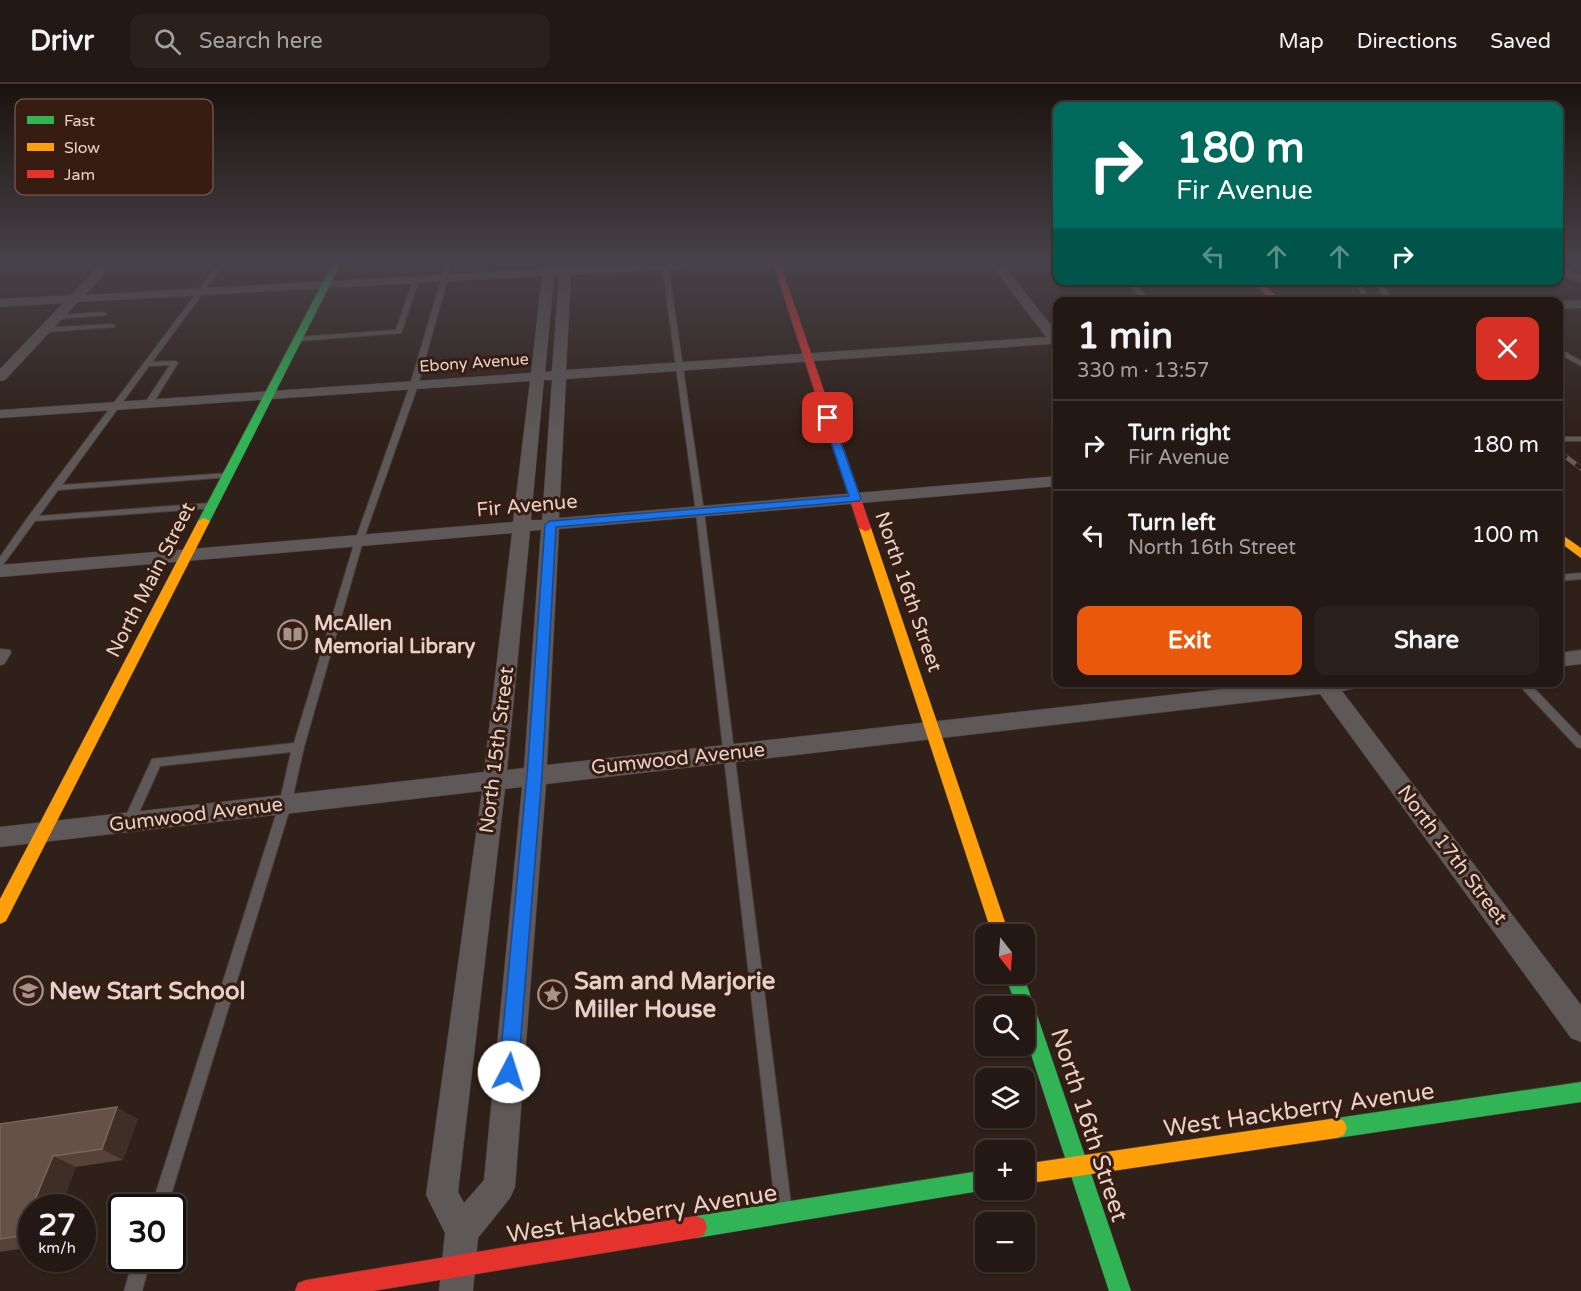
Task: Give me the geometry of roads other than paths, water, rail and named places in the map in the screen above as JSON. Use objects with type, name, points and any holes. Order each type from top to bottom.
[{"type":"street","points":[[0,377],[56,319]]},
{"type":"street","name":"North Main Street","points":[[0,916],[308,319]]},
{"type":"street","name":"North 15th Street","points":[[548,375],[550,525],[535,775],[499,1186],[462,1231],[442,1195],[495,779],[523,527],[548,375],[553,319]]},
{"type":"street","name":"North 16th Street","points":[[794,319],[998,924]]},
{"type":"street","points":[[1039,319],[1053,338]]},
{"type":"street","name":"Ebony Avenue","points":[[0,414],[1053,342]]},
{"type":"street","name":"Fir Avenue","points":[[0,571],[1053,481]]},
{"type":"street","points":[[1563,539],[1581,554]]},
{"type":"street","points":[[1563,659],[1581,657]]},
{"type":"street","name":"Gumwood Avenue","points":[[0,837],[495,779],[934,731],[1299,687]]},
{"type":"street","name":"North 17th Street","points":[[1326,687],[1581,1028]]},
{"type":"street","name":"North 16th Street","points":[[1017,984],[1120,1291]]},
{"type":"street","name":"West Hackberry Avenue","points":[[1035,1172],[1581,1092]]},
{"type":"street","name":"West Hackberry Avenue","points":[[306,1291],[457,1279],[784,1214],[975,1182]]},
{"type":"street","points":[[457,1279],[462,1231]]},
{"type":"lane","points":[[0,563],[180,319]]},
{"type":"lane","points":[[298,339],[399,332],[403,319]]},
{"type":"lane","points":[[163,1194],[285,804],[298,747],[359,541],[414,385],[433,319]]},
{"type":"lane","points":[[672,319],[700,512],[784,1214]]},
{"type":"lane","points":[[45,330],[112,326]]},
{"type":"lane","points":[[1563,353],[1581,364]]},
{"type":"lane","points":[[146,364],[175,363],[149,404]]},
{"type":"lane","points":[[1563,439],[1581,439]]},
{"type":"lane","points":[[54,488],[228,475]]},
{"type":"lane","points":[[31,519],[212,506]]},
{"type":"lane","points":[[1563,578],[1581,576]]},
{"type":"lane","points":[[0,653],[6,653],[0,661]]},
{"type":"lane","points":[[1526,687],[1581,744]]},
{"type":"lane","points":[[129,822],[156,762],[298,747]]},
{"type":"lane","points":[[133,1291],[139,1272]]},
{"type":"railway","points":[[1563,455],[1581,468]]},
{"type":"place","name":"McAllen Memorial Library","points":[[293,635]]},
{"type":"place","name":"New Start School","points":[[28,991]]},
{"type":"place","name":"Sam and Marjorie Miller House","points":[[553,995]]}]
